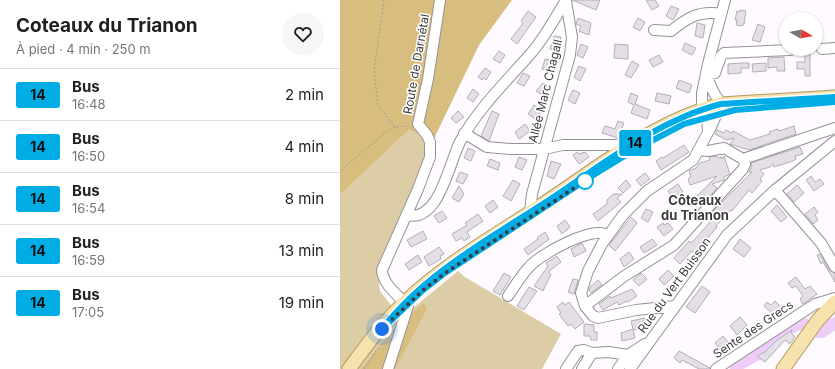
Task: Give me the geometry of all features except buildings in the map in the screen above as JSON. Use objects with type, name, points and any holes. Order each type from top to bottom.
[{"type":"main road","points":[[350,369],[382,329],[443,270],[632,145],[676,120],[712,111],[835,97]]},
{"type":"main road","points":[[407,304],[445,273],[592,176],[684,124],[712,111],[835,102]]},
{"type":"main road","points":[[783,369],[818,320],[835,302]]},
{"type":"street","name":"Route de Darnétal","points":[[407,215],[431,153],[429,139],[418,124],[428,79],[440,0]]},
{"type":"street","points":[[388,369],[407,304],[386,283],[382,276],[382,270],[407,215],[413,216],[422,214],[433,204],[442,189],[458,144],[464,133],[478,112],[537,46],[566,0]]},
{"type":"street","name":"Allée Marc Chagall","points":[[530,212],[532,194],[570,55],[572,37],[566,0]]},
{"type":"street","points":[[712,111],[701,102],[706,75],[725,0]]},
{"type":"street","points":[[654,30],[670,31],[686,19],[697,14],[721,14]]},
{"type":"street","points":[[823,49],[835,48]]},
{"type":"street","points":[[706,75],[715,73],[721,56],[724,53],[779,50]]},
{"type":"street","points":[[675,306],[636,310],[598,318],[591,315],[581,298],[582,286],[593,259],[607,235],[623,215],[647,191],[691,162],[699,150],[708,131],[714,93],[706,75]]},
{"type":"street","points":[[743,159],[835,128]]},
{"type":"street","points":[[464,133],[487,147],[544,149],[563,145],[632,145]]},
{"type":"street","name":"Rue du Vert Buisson","points":[[630,369],[727,235],[775,190],[835,141]]},
{"type":"street","points":[[585,306],[623,277],[674,245],[743,169],[745,164],[743,159],[724,148],[708,151],[699,150]]},
{"type":"street","points":[[535,187],[538,197],[546,202]]},
{"type":"street","points":[[775,190],[821,243],[835,266]]},
{"type":"street","points":[[508,296],[530,266],[546,254],[589,234],[598,232],[607,235]]},
{"type":"street","name":"Sente des Grecs","points":[[716,369],[815,304],[835,298]]},
{"type":"street","name":"Sente des Grecs","points":[[804,311],[818,320]]},
{"type":"street","points":[[618,369],[628,355],[652,339]]},
{"type":"street","points":[[566,369],[578,351],[584,350],[592,353],[608,352],[628,355]]},
{"type":"street","points":[[582,369],[592,353]]},
{"type":"path","points":[[384,0],[374,70],[378,105],[395,127]]},
{"type":"path","points":[[340,171],[385,133],[395,127],[418,124]]},
{"type":"shaded area","points":[[340,0],[512,0],[479,45],[428,151],[423,136],[409,130],[340,195]]},
{"type":"shaded area","points":[[409,130],[423,136],[428,151],[377,269],[380,291],[401,318],[458,271],[465,277],[561,334],[542,369],[340,369],[340,195]]},
{"type":"shaded area","points":[[424,303],[427,309],[395,369],[361,369],[396,326]]},
{"type":"waterway","points":[[818,332],[822,332],[835,323]]},
{"type":"waterway","points":[[736,369],[738,365],[760,353],[780,335],[796,325],[804,324]]},
{"type":"bus line","name":"14","points":[[835,97],[721,104],[703,109],[676,120],[632,145],[443,270],[405,302],[382,329],[408,306],[422,291],[445,273],[592,176],[636,149],[684,124],[711,115],[735,110],[835,102]]},
{"type":"district","name":"Côteaux du Trianon","points":[[695,208]]},
{"type":"route","points":[[382,329],[408,306],[422,291],[445,273],[586,180],[585,181]]}]
